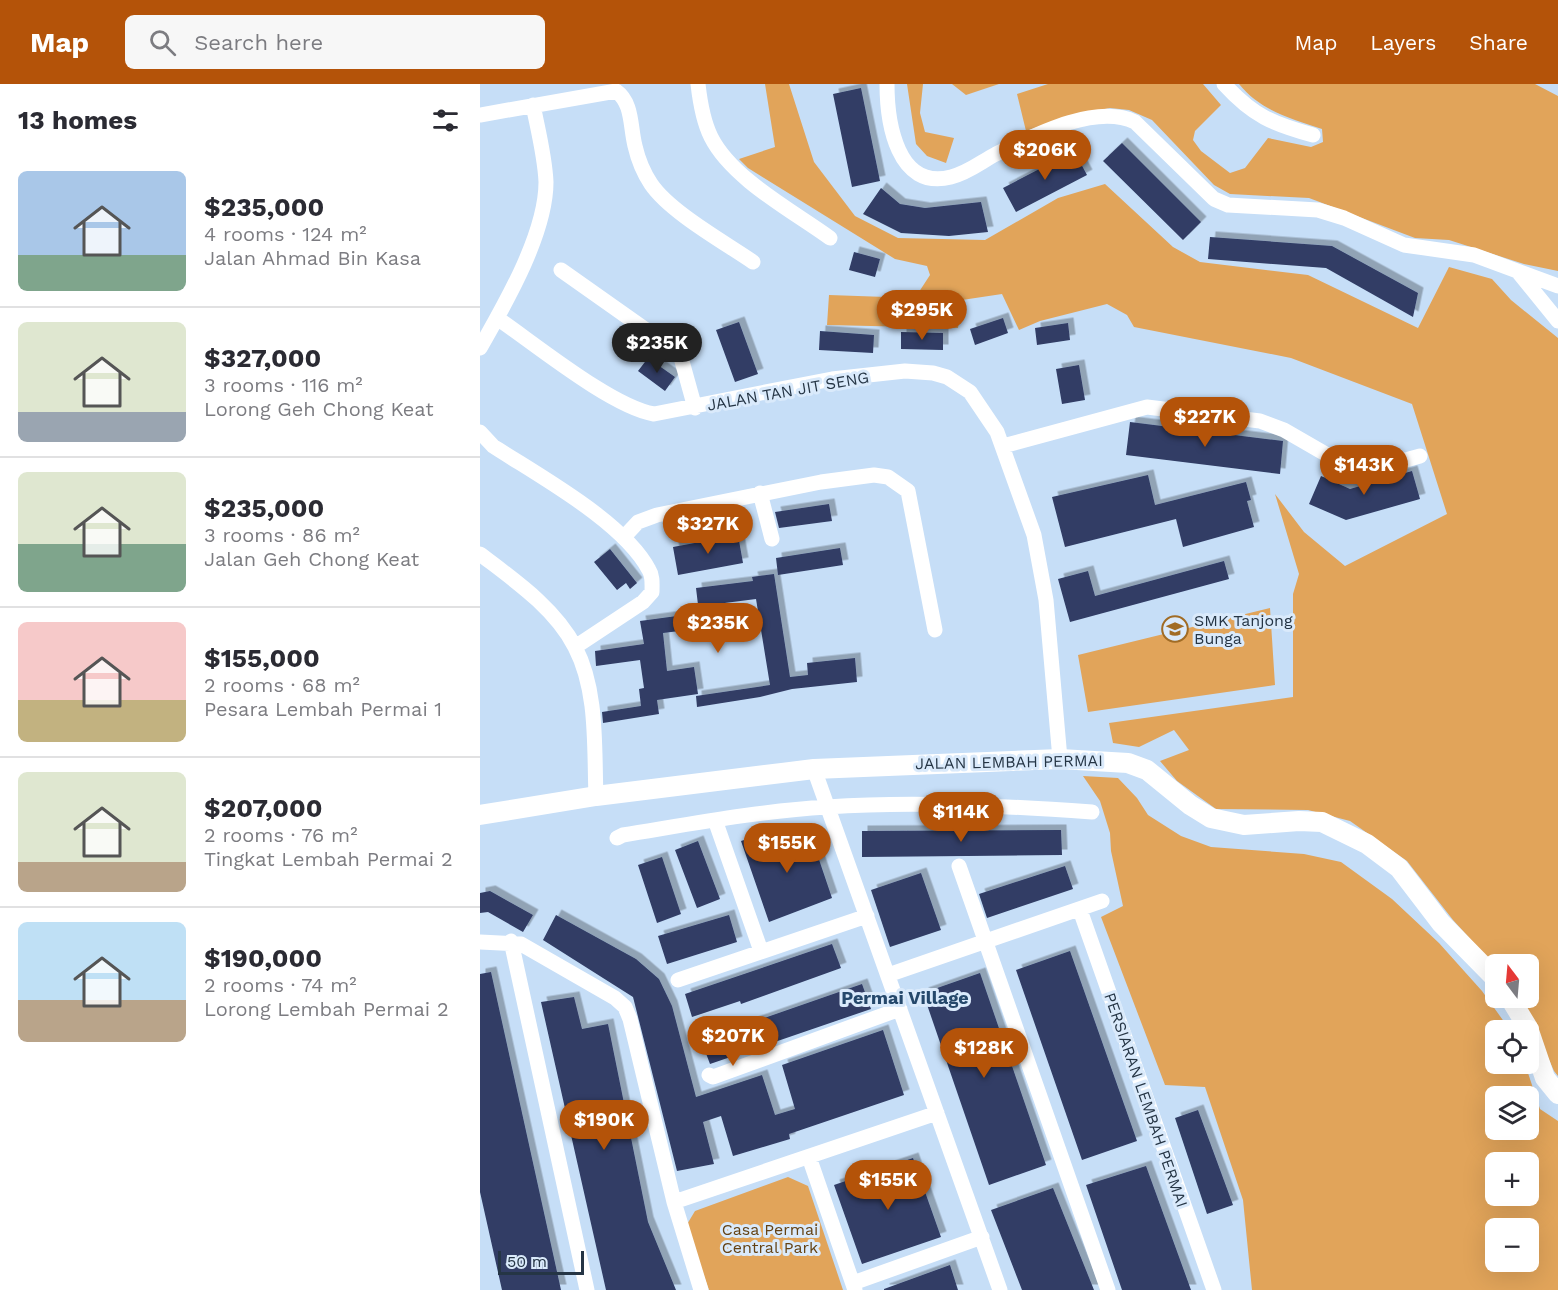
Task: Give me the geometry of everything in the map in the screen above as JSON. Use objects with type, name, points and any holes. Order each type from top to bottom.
[{"type":"main road","name":"JALAN LEMBAH PERMAI","points":[[480,815],[597,796],[814,769],[1060,759],[1128,763],[1147,770],[1190,805],[1211,818],[1244,825],[1299,820],[1322,822],[1343,831],[1399,868],[1441,922],[1485,968]]},
{"type":"main road","points":[[1515,1008],[1528,1028],[1545,1078],[1558,1094]]},
{"type":"street","points":[[698,84],[703,118],[711,138],[723,155],[740,172],[830,238]]},
{"type":"street","points":[[886,84],[896,143],[906,164],[918,176],[950,178],[995,155],[1073,122],[1101,116],[1119,116],[1135,122],[1214,199],[1228,205],[1318,210],[1344,218],[1404,244],[1454,250],[1558,286]]},
{"type":"street","points":[[1224,84],[1240,102],[1273,124],[1313,135]]},
{"type":"street","points":[[480,115],[616,91],[622,95],[627,106],[634,144],[644,172],[660,196],[753,262]]},
{"type":"street","points":[[480,348],[520,274],[534,237],[546,184],[533,105]]},
{"type":"street","points":[[561,270],[680,354],[696,408]]},
{"type":"street","points":[[1519,273],[1558,321]]},
{"type":"street","name":"JALAN TAN JIT SENG","points":[[497,318],[590,383],[636,409],[654,414],[696,408],[832,380],[918,371],[947,377],[970,392],[989,417],[1003,446],[1030,521],[1041,572],[1054,671],[1060,759]]},
{"type":"street","points":[[1003,446],[1147,407],[1260,421],[1284,430],[1336,460],[1358,468],[1384,466],[1420,456]]},
{"type":"street","points":[[480,432],[493,446],[593,512],[624,537],[650,570],[652,592],[643,602],[575,647]]},
{"type":"street","points":[[624,537],[630,529],[646,518],[760,493],[874,475],[900,483],[908,491],[935,630]]},
{"type":"street","points":[[760,493],[772,539]]},
{"type":"street","points":[[480,554],[515,580],[544,607],[562,627],[575,647],[586,675],[592,704],[597,796]]},
{"type":"street","points":[[814,769],[1000,1290]]},
{"type":"street","points":[[617,838],[623,835],[716,820],[828,807],[918,804],[1092,812]]},
{"type":"street","points":[[716,820],[761,951]]},
{"type":"street","points":[[958,866],[1107,1290]]},
{"type":"street","points":[[888,975],[1102,901]]},
{"type":"street","name":"PERSIARAN LEMBAH PERMAI","points":[[1080,910],[1214,1290]]},
{"type":"street","points":[[678,980],[867,916]]},
{"type":"street","points":[[511,941],[587,1290]]},
{"type":"street","points":[[480,942],[511,941],[530,948],[625,1006],[674,1202],[701,1290]]},
{"type":"street","points":[[709,1076],[713,1077],[900,1009]]},
{"type":"street","points":[[674,1202],[937,1113]]},
{"type":"street","points":[[809,1157],[854,1287],[982,1237]]},
{"type":"green space","points":[[765,84],[789,84],[814,162],[855,216],[898,238],[985,240],[1058,198],[1105,184],[1173,247],[1200,262],[1308,275],[1418,328],[1449,267],[1492,279],[1511,300],[1558,338],[1558,1076],[1539,1037],[1539,1020],[1532,1020],[1526,1008],[1539,1008],[1539,954],[1485,955],[1453,920],[1407,861],[1350,821],[1308,810],[1216,809],[1177,781],[1160,761],[1189,750],[1174,730],[1139,747],[1113,743],[1109,723],[1293,697],[1293,594],[1299,574],[1275,494],[1304,532],[1345,566],[1447,514],[1412,404],[1291,358],[1134,327],[1127,315],[1107,304],[1040,321],[1019,330],[1002,294],[962,300],[958,328],[827,325],[829,295],[915,298],[930,275],[927,266],[895,259],[748,168],[739,159],[775,147]]},
{"type":"green space","points":[[907,84],[923,84],[920,113],[925,132],[954,138],[946,163],[927,156],[916,144]]},
{"type":"green space","points":[[952,84],[999,84],[966,95]]},
{"type":"green space","points":[[1048,84],[1203,84],[1221,105],[1195,131],[1193,140],[1201,151],[1230,173],[1245,168],[1268,138],[1311,147],[1323,142],[1322,129],[1266,107],[1239,84],[1535,84],[1558,96],[1558,271],[1524,264],[1449,240],[1415,238],[1309,198],[1230,194],[1214,185],[1152,120],[1129,110],[1110,108],[1073,115],[1026,131],[1017,94]]},
{"type":"green space","points":[[1270,608],[1275,685],[1088,712],[1078,655]]},
{"type":"green space","points":[[1083,776],[1118,778],[1137,798],[1148,815],[1181,836],[1211,847],[1304,854],[1341,862],[1392,899],[1439,943],[1485,995],[1485,1008],[1494,1008],[1503,1020],[1485,1020],[1485,1074],[1528,1074],[1532,1086],[1485,1086],[1485,1140],[1539,1140],[1539,1106],[1558,1121],[1558,1290],[1252,1290],[1243,1200],[1205,1087],[1165,1085],[1101,917],[1123,906],[1111,851],[1110,833],[1100,801]]},
{"type":"green space","name":"Casa Permai Central Park","points":[[788,1177],[808,1186],[843,1290],[709,1290],[686,1226],[695,1211]]},
{"type":"building","points":[[861,88],[880,181],[852,187],[833,94]]},
{"type":"building","points":[[1122,143],[1201,222],[1183,240],[1103,161]]},
{"type":"building","points":[[1074,151],[1087,175],[1016,212],[1003,188]]},
{"type":"building","points":[[881,188],[900,204],[925,208],[981,202],[988,232],[949,236],[901,233],[863,214]]},
{"type":"building","points":[[1210,237],[1332,246],[1418,293],[1413,317],[1326,268],[1208,259]]},
{"type":"building","points":[[854,252],[880,259],[875,277],[849,270]]},
{"type":"building","points":[[1003,318],[1008,333],[975,345],[970,329]]},
{"type":"building","points":[[739,322],[758,374],[735,382],[716,330]]},
{"type":"building","points":[[1068,323],[1070,340],[1037,345],[1035,328]]},
{"type":"building","points":[[820,331],[874,335],[873,353],[819,350]]},
{"type":"building","points":[[901,332],[943,333],[943,350],[901,349]]},
{"type":"building","points":[[648,358],[675,377],[665,391],[638,371]]},
{"type":"building","points":[[1079,365],[1085,400],[1062,404],[1056,369]]},
{"type":"building","points":[[1130,422],[1283,441],[1280,474],[1126,455]]},
{"type":"building","points":[[1412,471],[1420,499],[1346,520],[1309,504],[1321,476],[1350,489]]},
{"type":"building","points":[[1148,475],[1155,505],[1246,482],[1251,500],[1247,501],[1254,527],[1183,547],[1176,519],[1065,547],[1052,497]]},
{"type":"building","points":[[829,504],[832,521],[779,528],[775,512]]},
{"type":"building","points":[[738,535],[743,563],[678,575],[673,547]]},
{"type":"building","points":[[840,548],[843,565],[778,575],[776,558]]},
{"type":"building","points":[[610,549],[637,583],[630,589],[626,583],[617,590],[594,562]]},
{"type":"building","points":[[1224,561],[1229,579],[1070,622],[1058,579],[1088,571],[1095,596]]},
{"type":"building","points":[[774,574],[790,677],[808,675],[807,663],[855,658],[857,682],[792,689],[760,697],[697,707],[696,696],[770,685],[756,599],[709,605],[712,627],[663,633],[667,671],[694,667],[698,694],[657,700],[659,714],[603,723],[602,712],[641,706],[639,689],[644,688],[640,660],[596,666],[595,651],[644,644],[640,621],[699,613],[696,588],[753,581],[752,577]]},
{"type":"building","points":[[809,830],[832,898],[769,922],[741,841],[766,833],[769,844]]},
{"type":"building","points":[[1061,830],[1062,855],[862,857],[862,831]]},
{"type":"building","points":[[698,841],[720,899],[697,908],[675,850]]},
{"type":"building","points":[[662,857],[681,914],[657,923],[638,865]]},
{"type":"building","points":[[1065,866],[1073,889],[987,918],[979,894]]},
{"type":"building","points":[[921,873],[941,930],[890,947],[871,890]]},
{"type":"building","points":[[490,891],[533,915],[523,932],[488,912],[480,913],[480,893]]},
{"type":"building","points":[[556,915],[636,959],[659,979],[672,1006],[696,1097],[762,1075],[775,1115],[795,1109],[782,1065],[883,1030],[904,1095],[789,1134],[790,1139],[733,1156],[721,1116],[703,1122],[714,1164],[677,1171],[633,997],[543,940]]},
{"type":"building","points":[[729,915],[737,942],[667,964],[658,936]]},
{"type":"building","points":[[832,944],[841,968],[741,1004],[740,1001],[692,1017],[685,994]]},
{"type":"building","points":[[1070,951],[1137,1141],[1082,1160],[1016,970]]},
{"type":"building","points":[[491,972],[561,1290],[502,1290],[480,1192],[480,974]]},
{"type":"building","points":[[980,973],[1046,1165],[989,1185],[923,993]]},
{"type":"building","points":[[862,984],[871,1009],[710,1064],[701,1040]]},
{"type":"building","points":[[574,997],[582,1029],[608,1024],[648,1222],[676,1290],[606,1290],[541,1002]]},
{"type":"building","points":[[1198,1110],[1233,1205],[1207,1214],[1175,1118]]},
{"type":"building","points":[[913,1158],[941,1237],[862,1264],[834,1185]]},
{"type":"building","points":[[1146,1166],[1191,1290],[1122,1290],[1086,1185]]},
{"type":"building","points":[[1053,1188],[1094,1290],[1022,1290],[991,1210]]},
{"type":"building","points":[[950,1265],[958,1290],[884,1290],[884,1289]]},
{"type":"place","name":"SMK Tanjong Bunga","points":[[1175,629]]},
{"type":"district","name":"Permai Village","points":[[905,997]]}]
